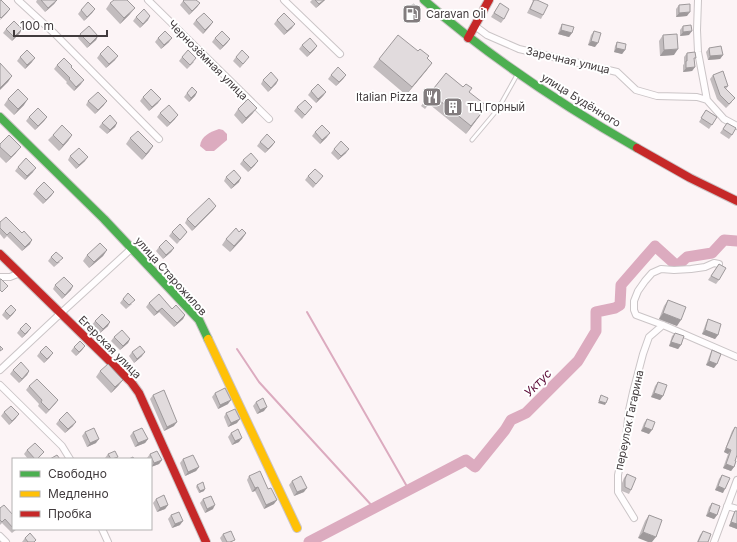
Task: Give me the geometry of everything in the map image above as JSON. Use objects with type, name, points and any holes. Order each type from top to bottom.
[{"type":"street","points":[[18,0],[55,34],[158,139]]},
{"type":"street","name":"Чернозёмная улица","points":[[148,0],[268,119]]},
{"type":"street","points":[[284,0],[340,54]]},
{"type":"street","name":"улица Будённого","points":[[424,0],[468,38],[518,74],[582,115],[671,168],[737,201]]},
{"type":"street","points":[[468,38],[489,0]]},
{"type":"street","points":[[698,0],[698,52],[708,100],[724,119],[737,126]]},
{"type":"street","name":"Заречная улица","points":[[475,26],[487,35],[518,49],[617,72],[636,90],[657,96],[697,97],[708,100]]},
{"type":"street","name":"улица Старожилов","points":[[0,117],[104,219],[199,320],[297,528]]},
{"type":"street","points":[[0,370],[131,248]]},
{"type":"street","name":"Егерская улица","points":[[0,254],[131,382],[139,393],[206,542]]},
{"type":"street","points":[[719,264],[714,263],[705,267],[691,269],[674,270],[661,268],[652,273],[645,280],[634,301],[634,310],[636,315],[737,356]]},
{"type":"street","points":[[0,277],[10,277],[20,273]]},
{"type":"street","name":"переулок Гагарина","points":[[634,518],[618,492],[618,475],[633,392],[643,354],[649,337],[663,325]]},
{"type":"street","points":[[0,385],[62,446],[69,458]]},
{"type":"street","points":[[714,542],[737,480]]},
{"type":"street","points":[[727,506],[737,509]]},
{"type":"street","points":[[102,530],[108,542]]},
{"type":"street","points":[[0,536],[6,542]]},
{"type":"lane","points":[[472,140],[498,109],[518,74]]},
{"type":"shaded area","points":[[219,129],[223,130],[227,134],[227,140],[214,151],[206,151],[200,146],[202,140],[209,133]]},
{"type":"building","points":[[0,0],[10,9],[1,18],[0,17]]},
{"type":"building","points":[[41,0],[57,0],[48,8]]},
{"type":"building","points":[[114,0],[127,0],[135,8],[124,18],[110,3]]},
{"type":"building","points":[[196,0],[200,3],[192,11],[183,1]]},
{"type":"building","points":[[315,0],[324,0],[319,4]]},
{"type":"building","points":[[534,0],[548,5],[543,15],[530,9]]},
{"type":"building","points":[[88,2],[95,9],[87,17],[81,10]]},
{"type":"building","points":[[500,3],[509,9],[504,19],[494,13]]},
{"type":"building","points":[[414,4],[419,11],[416,14],[410,6]]},
{"type":"building","points":[[690,4],[690,12],[679,13],[679,5]]},
{"type":"building","points":[[144,9],[150,16],[143,24],[136,17]]},
{"type":"building","points":[[204,13],[213,22],[205,30],[196,20]]},
{"type":"building","points":[[284,13],[295,24],[287,31],[277,20]]},
{"type":"building","points":[[14,21],[22,29],[14,37],[6,29]]},
{"type":"building","points":[[562,24],[574,27],[572,33],[561,30]]},
{"type":"building","points":[[691,25],[692,31],[683,32],[683,26]]},
{"type":"building","points":[[89,26],[98,36],[90,44],[80,34]]},
{"type":"building","points":[[165,31],[172,38],[164,45],[158,38]]},
{"type":"building","points":[[222,31],[230,39],[223,46],[215,38]]},
{"type":"building","points":[[594,31],[601,33],[598,43],[591,41]]},
{"type":"building","points":[[677,34],[678,49],[664,50],[663,35]]},
{"type":"building","points":[[398,35],[418,51],[420,49],[429,56],[427,58],[432,63],[412,87],[379,59]]},
{"type":"building","points":[[310,38],[317,46],[310,53],[302,45]]},
{"type":"building","points":[[617,42],[626,44],[625,50],[616,48]]},
{"type":"building","points":[[108,46],[118,56],[109,64],[100,54]]},
{"type":"building","points":[[721,46],[723,55],[710,56],[709,48]]},
{"type":"building","points":[[27,50],[35,58],[27,65],[20,57]]},
{"type":"building","points":[[188,50],[196,58],[190,65],[182,57]]},
{"type":"building","points":[[242,50],[249,57],[243,64],[236,57]]},
{"type":"building","points":[[695,52],[695,67],[686,68],[687,53]]},
{"type":"building","points":[[64,58],[84,80],[76,87],[69,79],[70,78],[57,65]]},
{"type":"building","points":[[0,63],[12,76],[0,88]]},
{"type":"building","points":[[338,67],[346,75],[339,82],[331,75]]},
{"type":"building","points":[[723,71],[728,86],[724,87],[735,98],[729,104],[720,95],[713,75]]},
{"type":"building","points":[[271,72],[278,80],[271,88],[263,80]]},
{"type":"building","name":"ТЦ Горный","points":[[446,73],[463,87],[466,84],[472,88],[469,92],[487,106],[471,126],[434,96],[430,101],[426,98]]},
{"type":"building","points":[[318,84],[326,92],[318,99],[311,91]]},
{"type":"building","points":[[192,87],[197,92],[191,98],[187,93]]},
{"type":"building","points":[[18,89],[28,99],[18,109],[8,99]]},
{"type":"building","points":[[151,89],[161,99],[152,107],[143,97]]},
{"type":"building","points":[[98,92],[107,101],[98,110],[88,101]]},
{"type":"building","points":[[248,99],[257,108],[246,118],[238,109]]},
{"type":"building","points":[[305,100],[312,107],[305,115],[297,107]]},
{"type":"building","points":[[169,105],[178,115],[170,123],[160,113]]},
{"type":"building","points":[[38,108],[47,117],[38,126],[29,117]]},
{"type":"building","points":[[706,110],[717,117],[712,125],[701,118]]},
{"type":"building","points":[[110,115],[117,123],[110,130],[102,123]]},
{"type":"building","points":[[727,123],[736,128],[732,135],[723,129]]},
{"type":"building","points":[[62,125],[72,135],[63,145],[53,135]]},
{"type":"building","points":[[322,125],[330,133],[322,140],[315,132]]},
{"type":"building","points":[[138,131],[153,146],[146,154],[130,138]]},
{"type":"building","points":[[267,134],[275,142],[268,149],[260,142]]},
{"type":"building","points":[[9,135],[21,147],[11,157],[0,147],[0,144]]},
{"type":"building","points":[[341,141],[349,149],[341,156],[334,149]]},
{"type":"building","points":[[79,148],[88,157],[79,165],[70,156]]},
{"type":"building","points":[[251,153],[258,161],[251,168],[243,160]]},
{"type":"building","points":[[26,158],[36,168],[27,176],[18,167]]},
{"type":"building","points":[[315,169],[323,176],[316,184],[308,176]]},
{"type":"building","points":[[234,170],[241,178],[234,185],[226,177]]},
{"type":"building","points":[[44,182],[54,192],[46,200],[36,190]]},
{"type":"building","points":[[209,198],[216,206],[195,227],[187,219]]},
{"type":"building","points":[[6,217],[22,233],[24,231],[32,240],[25,247],[10,232],[7,235],[0,228],[0,222]]},
{"type":"building","points":[[180,224],[187,232],[180,240],[172,232]]},
{"type":"building","points":[[236,228],[239,232],[242,229],[246,233],[234,246],[226,239]]},
{"type":"building","points":[[166,240],[174,248],[166,255],[159,247]]},
{"type":"building","points":[[100,243],[107,250],[94,262],[87,255]]},
{"type":"building","points":[[56,252],[63,258],[57,263],[51,257]]},
{"type":"building","points":[[719,264],[726,268],[719,280],[711,276]]},
{"type":"building","points":[[64,277],[73,286],[65,295],[55,285]]},
{"type":"building","points":[[0,279],[8,286],[2,292],[0,290]]},
{"type":"building","points":[[128,293],[135,300],[129,305],[123,299]]},
{"type":"building","points":[[159,294],[172,309],[176,305],[185,315],[177,323],[162,308],[157,312],[149,303]]},
{"type":"building","points":[[668,300],[686,307],[681,320],[663,313]]},
{"type":"building","points":[[11,305],[16,310],[10,316],[5,311]]},
{"type":"building","points":[[102,314],[110,322],[103,329],[95,321]]},
{"type":"building","points":[[708,319],[721,324],[718,335],[705,330]]},
{"type":"building","points":[[26,323],[31,328],[25,334],[20,329]]},
{"type":"building","points":[[122,330],[130,339],[123,346],[114,337]]},
{"type":"building","points":[[675,333],[684,336],[681,345],[671,342]]},
{"type":"building","points":[[80,341],[85,346],[79,352],[74,347]]},
{"type":"building","points":[[46,346],[53,353],[47,359],[40,352]]},
{"type":"building","points":[[140,346],[145,352],[137,359],[132,352]]},
{"type":"building","points":[[712,350],[721,354],[717,364],[709,361]]},
{"type":"building","points":[[21,362],[29,371],[22,379],[13,370]]},
{"type":"building","points":[[108,364],[123,380],[115,387],[100,371]]},
{"type":"building","points":[[37,379],[58,400],[49,410],[29,386]]},
{"type":"building","points":[[658,382],[667,385],[663,396],[654,393]]},
{"type":"building","points":[[225,388],[231,400],[220,405],[215,393]]},
{"type":"building","points":[[164,390],[177,422],[167,427],[153,395]]},
{"type":"building","points":[[601,395],[608,398],[606,403],[599,401]]},
{"type":"building","points":[[263,398],[267,407],[260,410],[256,402]]},
{"type":"building","points":[[11,406],[19,414],[12,421],[4,412]]},
{"type":"building","points":[[235,409],[240,419],[231,423],[226,413]]},
{"type":"building","points":[[67,412],[76,422],[68,429],[59,420]]},
{"type":"building","points":[[647,419],[655,422],[652,430],[644,427]]},
{"type":"building","points":[[735,427],[737,428],[737,455],[734,467],[726,464],[731,450],[726,448]]},
{"type":"building","points":[[94,428],[99,439],[90,443],[85,432]]},
{"type":"building","points":[[142,428],[148,439],[138,443],[133,432]]},
{"type":"building","points":[[238,429],[242,438],[235,441],[231,433]]},
{"type":"building","points":[[35,443],[44,452],[38,458],[34,458],[27,450]]},
{"type":"building","points":[[115,451],[118,457],[110,458],[108,454]]},
{"type":"building","points":[[157,451],[162,460],[154,463],[150,454]]},
{"type":"building","points":[[57,455],[59,458],[52,458]]},
{"type":"building","points":[[193,455],[199,467],[188,472],[183,459]]},
{"type":"building","points":[[260,471],[268,489],[271,488],[277,500],[266,505],[258,487],[255,488],[249,476]]},
{"type":"building","points":[[627,474],[636,478],[631,490],[625,487],[625,479]]},
{"type":"building","points":[[722,475],[730,478],[725,489],[718,486]]},
{"type":"building","points":[[301,476],[307,488],[297,492],[292,481]]},
{"type":"building","points":[[203,482],[205,489],[200,491],[197,485]]},
{"type":"building","points":[[164,495],[168,505],[160,508],[156,499]]},
{"type":"building","points":[[211,496],[215,505],[207,509],[203,499]]},
{"type":"building","points":[[712,503],[720,506],[717,515],[709,512]]},
{"type":"building","points":[[4,505],[12,514],[12,527],[5,519],[2,522],[0,520],[0,508]]},
{"type":"building","points":[[735,511],[737,511],[737,524],[731,522]]},
{"type":"building","points":[[179,512],[183,521],[175,524],[171,515]]},
{"type":"building","points":[[649,515],[662,520],[656,537],[643,532]]},
{"type":"building","points":[[231,531],[235,540],[227,542],[223,534]]},
{"type":"building","points":[[703,531],[711,534],[708,542],[698,542]]},
{"type":"building","points":[[30,533],[36,540],[34,542],[28,542],[25,538]]},
{"type":"waterway","name":"Уктус","points":[[309,542],[466,460],[475,467],[505,430],[511,420],[526,413],[578,361],[596,331],[596,312],[615,308],[620,305],[621,285],[655,246],[677,266],[687,257],[712,253],[724,240],[737,241]]},
{"type":"waterway","points":[[307,312],[409,490]]},
{"type":"waterway","points":[[237,349],[259,382],[374,508]]},
{"type":"traffic: fast","points":[[424,0],[500,61],[581,115],[637,148]]},
{"type":"traffic: fast","points":[[0,117],[104,219],[199,320],[208,339]]},
{"type":"traffic: slow","points":[[208,339],[297,528]]},
{"type":"traffic: jam","points":[[468,38],[489,0]]},
{"type":"traffic: jam","points":[[637,148],[690,178],[737,201]]},
{"type":"traffic: jam","points":[[0,254],[131,382],[139,393],[206,542]]},
{"type":"place","name":"Caravan Oil","points":[[412,14]]},
{"type":"place","name":"Italian Pizza","points":[[432,97]]},
{"type":"place","name":"ТЦ Горный","points":[[453,107]]}]
